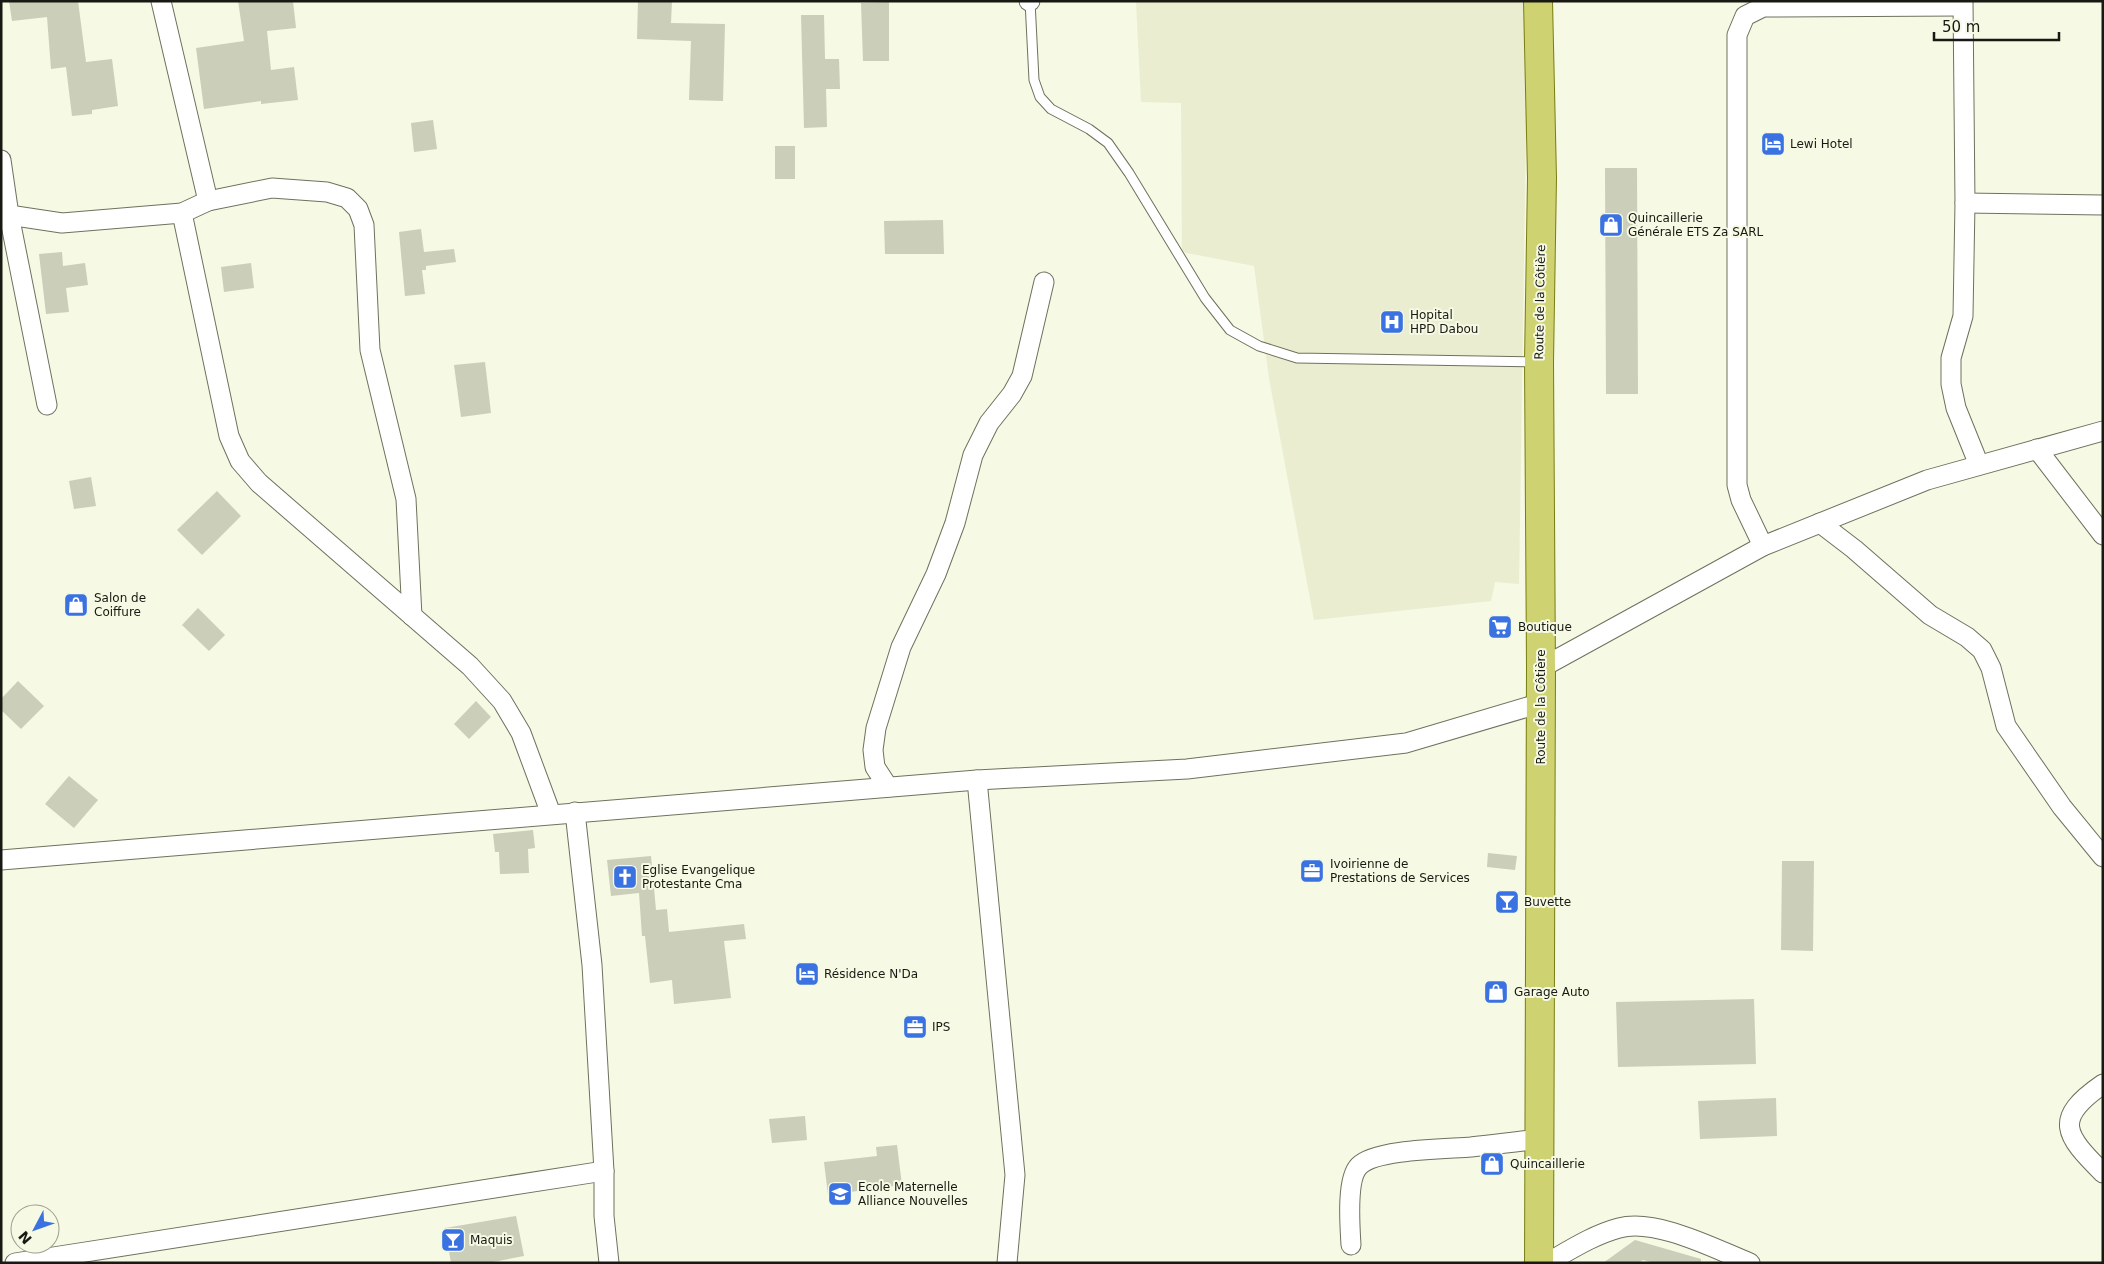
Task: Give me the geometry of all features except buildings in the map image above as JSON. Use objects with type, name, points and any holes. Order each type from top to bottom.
[{"type":"main road","name":"Route de la Côtière","points":[[1538,1],[1542,178],[1539,362],[1541,668],[1539,1263]]},
{"type":"street","points":[[161,1],[208,200]]},
{"type":"street","points":[[1763,546],[1741,500],[1737,485],[1737,34],[1745,16],[1763,7],[1962,4],[1965,203],[1963,316],[1951,358],[1951,384],[1956,408],[1979,466]]},
{"type":"street","points":[[1,160],[9,215],[48,405]]},
{"type":"street","points":[[9,215],[62,223],[182,213],[208,200],[272,188],[327,192],[347,198],[358,210],[364,225],[370,350],[406,498],[412,616]]},
{"type":"street","points":[[1965,203],[2103,206]]},
{"type":"street","points":[[182,213],[230,436],[240,461],[259,483],[470,666],[502,701],[521,733],[551,814]]},
{"type":"street","points":[[888,787],[875,767],[872,750],[876,728],[901,647],[939,566],[954,523],[973,455],[989,423],[1012,394],[1022,376],[1044,282]]},
{"type":"street","points":[[1541,668],[1763,546],[1927,480],[2103,431]]},
{"type":"street","points":[[2037,449],[2103,535]]},
{"type":"street","points":[[1820,523],[1854,549],[1930,614],[1967,637],[1982,650],[1991,668],[2006,726],[2062,807],[2103,856]]},
{"type":"street","points":[[1,860],[977,780],[1187,769],[1406,743],[1541,703]]},
{"type":"street","points":[[977,780],[1015,1175],[1007,1263]]},
{"type":"street","points":[[575,812],[592,965],[604,1171],[604,1216],[609,1263]]},
{"type":"street","points":[[1,849],[22,858]]},
{"type":"street","points":[[2103,1084],[2082,1098],[2071,1113],[2070,1126],[2072,1138],[2079,1149],[2103,1173]]},
{"type":"street","points":[[1351,1245],[1349,1200],[1357,1167],[1366,1161],[1378,1156],[1404,1152],[1539,1139]]},
{"type":"street","points":[[14,1263],[604,1171]]},
{"type":"street","points":[[1547,1263],[1592,1238],[1620,1228],[1640,1225],[1662,1229],[1750,1263]]},
{"type":"lane","points":[[1029,1],[1034,80],[1040,97],[1051,109],[1089,129],[1108,144],[1129,173],[1204,298],[1230,330],[1259,346],[1298,358],[1539,362]]},
{"type":"shaded area","name":"Hopital HPD Dabou","points":[[1136,1],[1528,1],[1519,584],[1495,582],[1491,601],[1314,620],[1269,378],[1254,266],[1182,252],[1181,103],[1141,102]]},
{"type":"place","name":"Lewi Hotel","points":[[1773,144]]},
{"type":"place","name":"Quincaillerie Générale ETS Za SARL","points":[[1611,225]]},
{"type":"place","name":"Hopital HPD Dabou","points":[[1392,322]]},
{"type":"place","name":"Salon de Coiffure","points":[[76,605]]},
{"type":"place","name":"Boutique","points":[[1500,627]]},
{"type":"place","name":"Ivoirienne de Prestations de Services","points":[[1312,871]]},
{"type":"place","name":"Eglise Evangelique Protestante Cma","points":[[625,877]]},
{"type":"place","name":"Buvette","points":[[1507,902]]},
{"type":"place","name":"Résidence N'Da","points":[[807,974]]},
{"type":"place","name":"Garage Auto","points":[[1496,992]]},
{"type":"place","name":"IPS","points":[[915,1027]]},
{"type":"place","name":"Quincaillerie","points":[[1492,1164]]},
{"type":"place","name":"Ecole Maternelle Alliance Nouvelles","points":[[840,1194]]},
{"type":"place","name":"Maquis","points":[[453,1240]]}]
